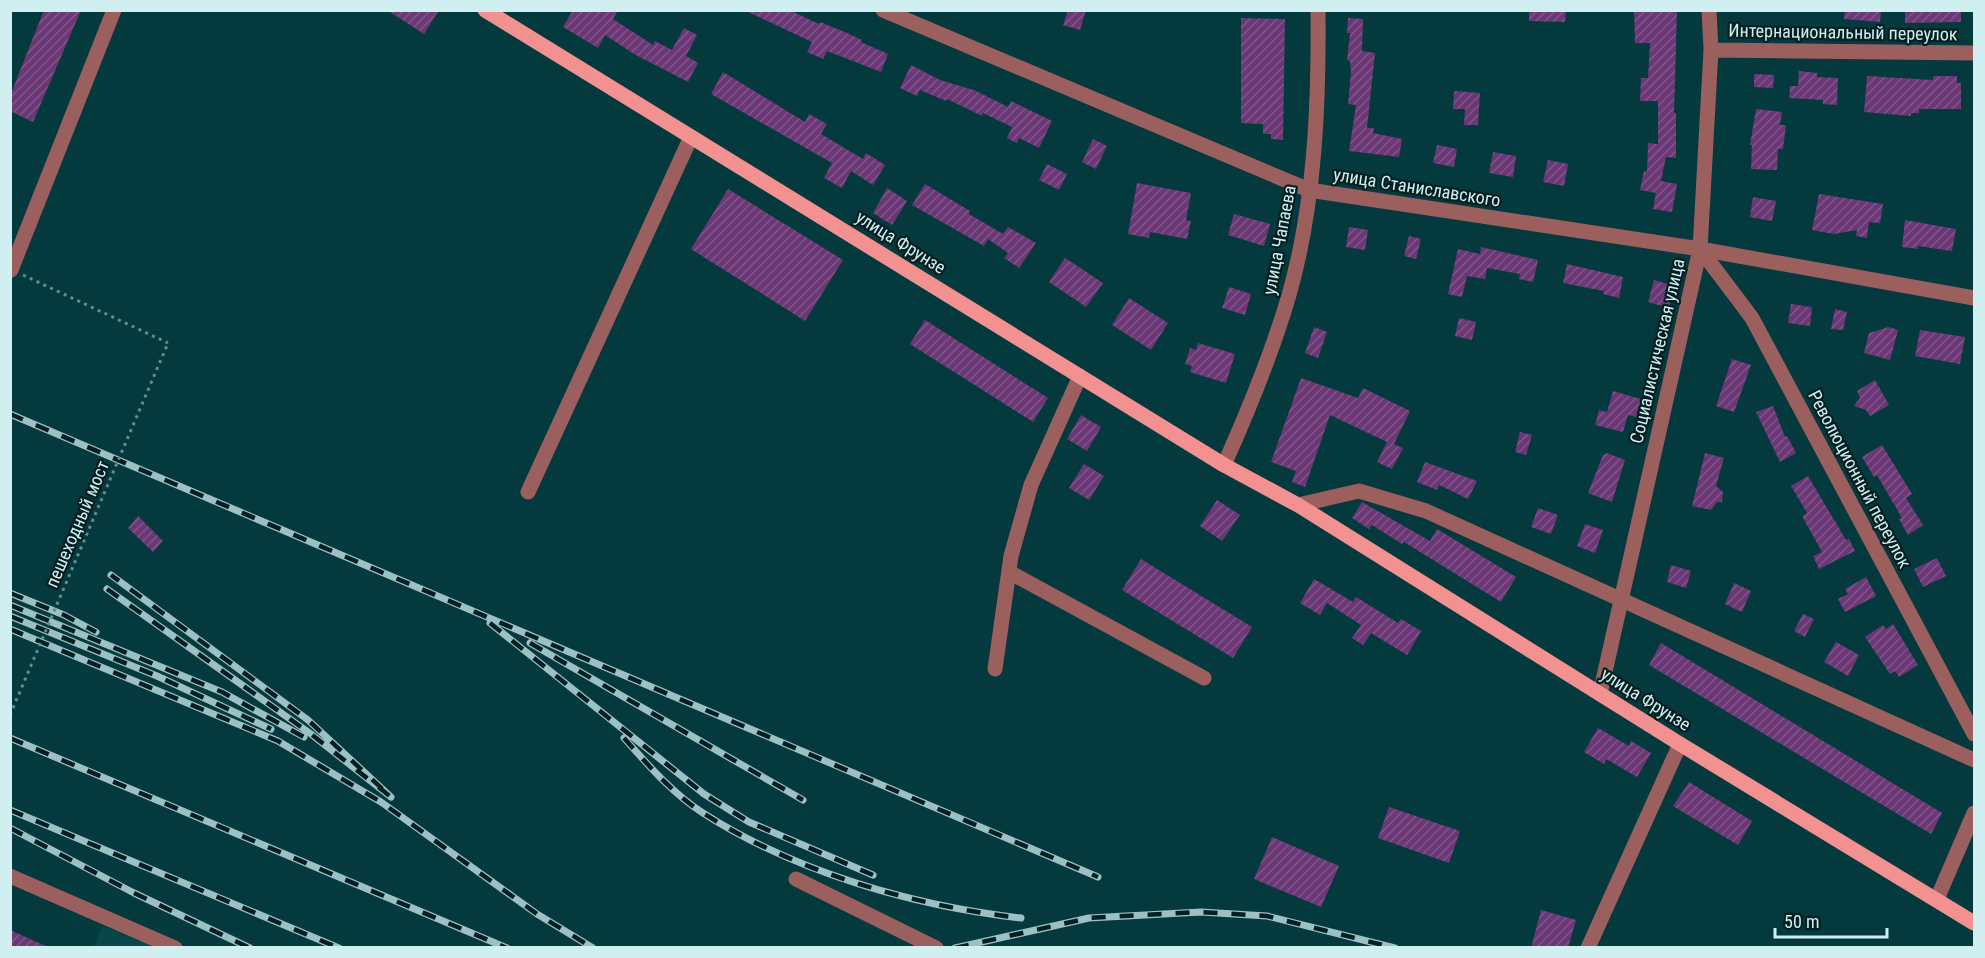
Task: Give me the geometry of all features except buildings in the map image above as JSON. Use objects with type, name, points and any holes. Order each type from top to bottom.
[{"type":"main road","name":"улица Фрунзе","points":[[485,10],[1224,465],[1298,505],[1680,744],[1974,923]]},
{"type":"street","points":[[11,270],[114,10]]},
{"type":"street","name":"улица Станиславского","points":[[883,10],[1310,190],[1700,249],[1974,298]]},
{"type":"street","name":"улица Чапаева","points":[[1224,465],[1258,388],[1289,293],[1310,190],[1319,96],[1318,10]]},
{"type":"street","name":"Социалистическая улица","points":[[1600,694],[1700,249],[1711,50],[1709,10]]},
{"type":"street","name":"Интернациональный переулок","points":[[1711,50],[1974,53]]},
{"type":"street","points":[[528,492],[691,137]]},
{"type":"street","name":"Революционный переулок","points":[[1700,249],[1752,318],[1974,734]]},
{"type":"street","points":[[996,669],[1009,572],[1031,484],[1080,376]]},
{"type":"street","points":[[1298,505],[1359,491],[1426,512],[1622,598],[1974,760]]},
{"type":"street","points":[[1009,572],[1204,678]]},
{"type":"street","points":[[1588,948],[1680,744]]},
{"type":"street","points":[[1937,899],[1974,813]]},
{"type":"street","points":[[10,876],[175,948]]},
{"type":"street","points":[[796,879],[936,948]]},
{"type":"path","name":"пешеходный мост","points":[[10,715],[168,343],[11,270]]},
{"type":"shaded area","points":[[102,926],[157,947],[93,948]]},
{"type":"railway","points":[[10,414],[1098,877]]},
{"type":"railway","points":[[107,589],[311,734],[391,797],[308,720],[111,575]]},
{"type":"railway","points":[[10,593],[64,615],[96,632]]},
{"type":"railway","points":[[10,605],[222,692],[304,737]]},
{"type":"railway","points":[[10,616],[157,676],[271,729]]},
{"type":"railway","points":[[490,623],[704,794],[749,822],[873,875]]},
{"type":"railway","points":[[10,629],[278,741],[381,802],[537,914],[593,948]]},
{"type":"railway","points":[[530,643],[803,800]]},
{"type":"railway","points":[[10,738],[507,948]]},
{"type":"railway","points":[[624,738],[681,797],[703,813],[776,853],[856,883],[898,895],[939,905],[1021,918]]},
{"type":"railway","points":[[10,810],[339,948]]},
{"type":"railway","points":[[10,828],[134,893],[250,948]]},
{"type":"railway","points":[[955,948],[1089,918],[1201,912],[1267,916],[1395,948]]}]
